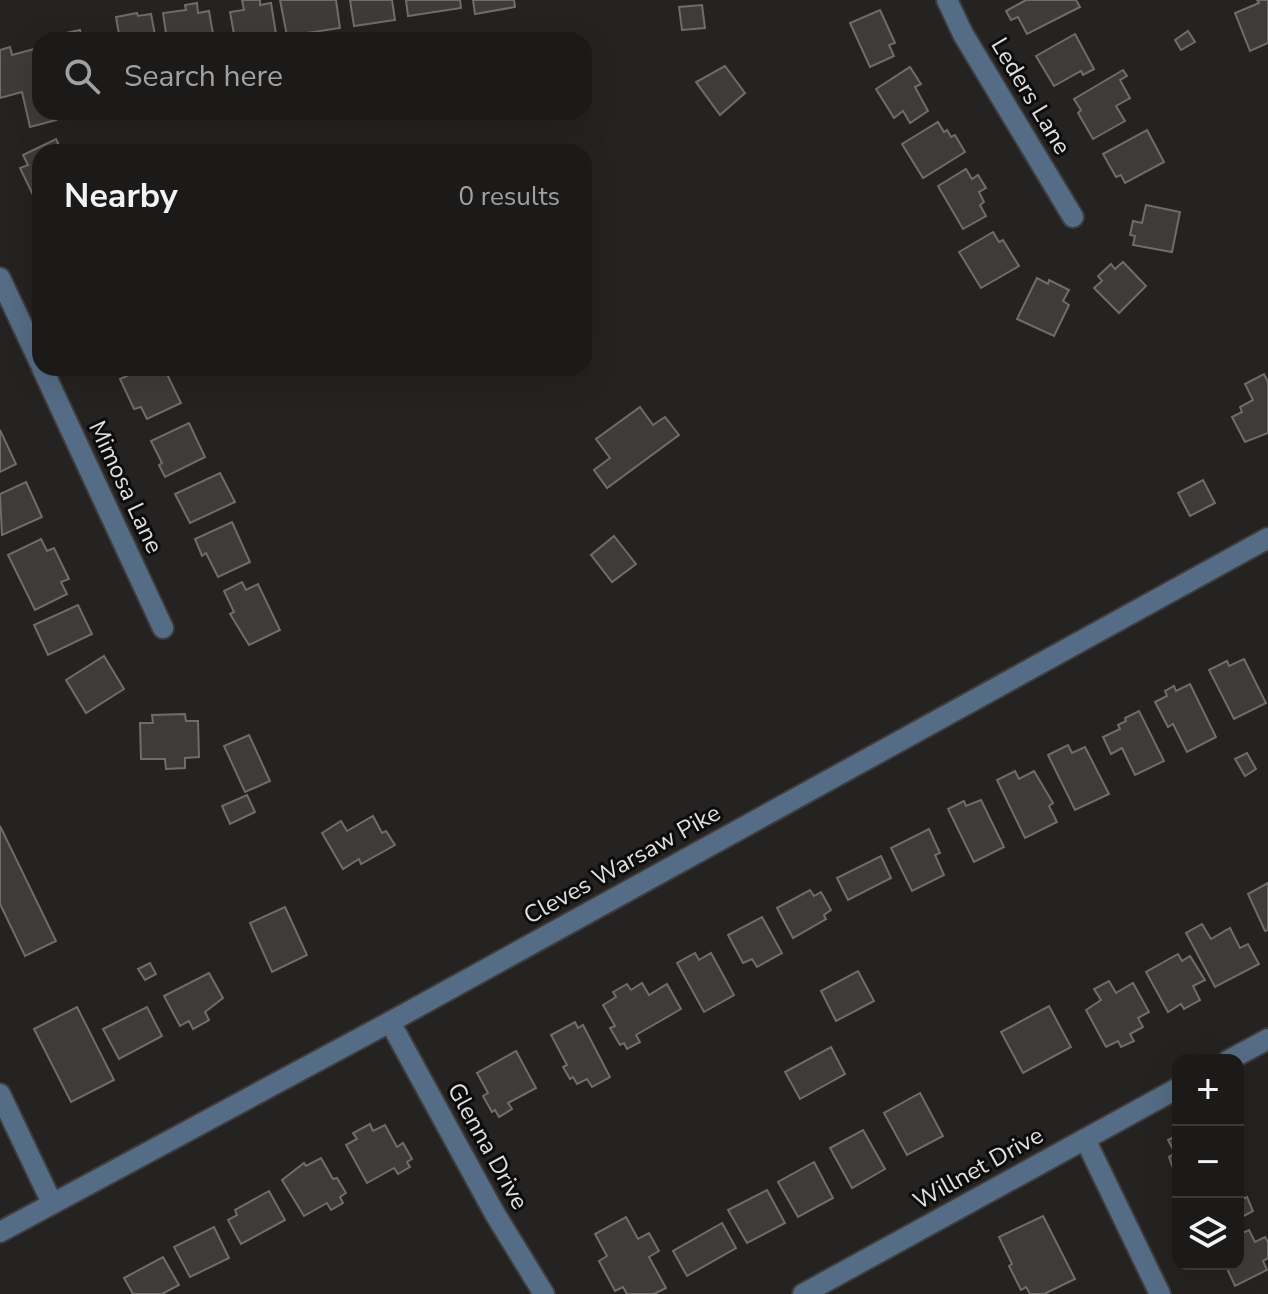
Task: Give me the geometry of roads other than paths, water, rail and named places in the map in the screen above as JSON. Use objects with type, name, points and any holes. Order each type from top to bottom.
[{"type":"street","name":"Leders Lane","points":[[947,0],[963,34],[1073,217]]},
{"type":"street","name":"Mimosa Lane","points":[[0,278],[32,347]]},
{"type":"street","name":"Mimosa Lane","points":[[46,376],[163,628]]},
{"type":"street","name":"Cleves Warsaw Pike","points":[[0,1232],[390,1022],[1268,538]]},
{"type":"street","name":"Glenna Drive","points":[[390,1022],[495,1214],[544,1294]]},
{"type":"street","points":[[1240,1054],[1268,1039]]},
{"type":"street","name":"Willnet Drive","points":[[803,1294],[1172,1091]]},
{"type":"street","points":[[0,1094],[52,1203]]},
{"type":"street","points":[[1085,1139],[1160,1294]]}]
